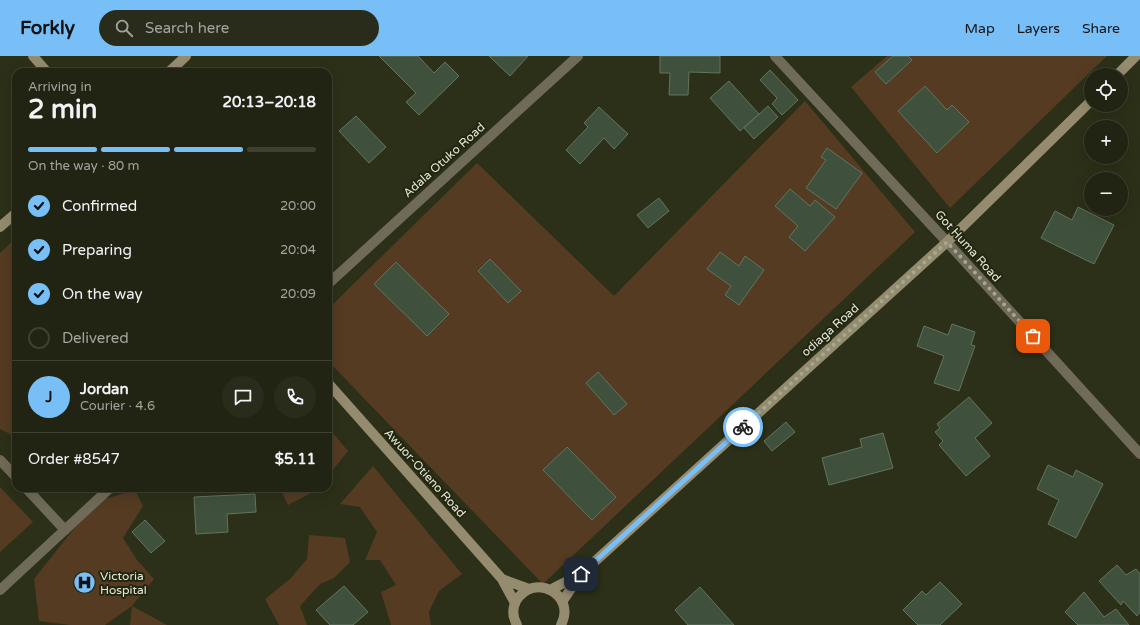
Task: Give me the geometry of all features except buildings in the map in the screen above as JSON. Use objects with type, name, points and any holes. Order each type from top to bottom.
[{"type":"main road","points":[[33,56],[43,68]]},
{"type":"main road","points":[[173,68],[186,56]]},
{"type":"main road","points":[[1124,68],[1136,56]]},
{"type":"main road","name":"odiaga Road","points":[[581,574],[947,242],[1084,108]]},
{"type":"main road","points":[[0,227],[12,216]]},
{"type":"main road","name":"Awuor-Otieno Road","points":[[332,388],[502,579],[515,603],[515,624]]},
{"type":"main road","points":[[562,624],[564,616],[562,602],[550,590],[581,574]]},
{"type":"main road","points":[[562,602],[581,574]]},
{"type":"main road","name":"Awuor-Otieno Road","points":[[502,579],[529,589],[544,588],[550,590]]},
{"type":"main road","points":[[515,603],[521,594],[529,589]]},
{"type":"street","name":"Adala Otuko Road","points":[[332,280],[578,56]]},
{"type":"street","name":"Got Huma Road","points":[[775,56],[1140,454]]},
{"type":"street","points":[[0,460],[12,473]]},
{"type":"street","points":[[30,492],[65,530]]},
{"type":"street","points":[[0,590],[106,492]]},
{"type":"shaded area","points":[[887,56],[1107,56],[1095,68],[1084,68],[1084,78],[950,208],[851,87]]},
{"type":"shaded area","points":[[805,101],[915,232],[543,584],[332,365],[332,305],[477,163],[614,296]]},
{"type":"shaded area","points":[[12,242],[12,435],[0,429],[0,253]]},
{"type":"shaded area","points":[[332,432],[348,451],[332,471]]},
{"type":"shaded area","points":[[373,466],[462,574],[439,591],[429,612],[431,625],[391,625],[381,592],[396,585],[380,560],[365,560],[377,532],[360,507],[340,504]]},
{"type":"shaded area","points":[[0,487],[33,522],[0,552]]},
{"type":"shaded area","points":[[128,492],[136,492],[143,506],[123,538],[137,560],[154,579],[132,606],[105,625],[70,625],[39,621],[34,579],[95,502]]},
{"type":"shaded area","points":[[282,492],[313,492],[288,505]]},
{"type":"shaded area","points":[[309,535],[345,538],[350,562],[334,578],[320,584],[300,606],[307,625],[279,625],[265,599],[290,579],[307,559]]},
{"type":"shaded area","points":[[132,606],[167,625],[130,625]]},
{"type":"way so far","points":[[743,427],[947,242],[1033,336]]},
{"type":"place","name":"Victoria Hospital","points":[[84,583]]},
{"type":"route","points":[[581,574],[743,427]]}]
